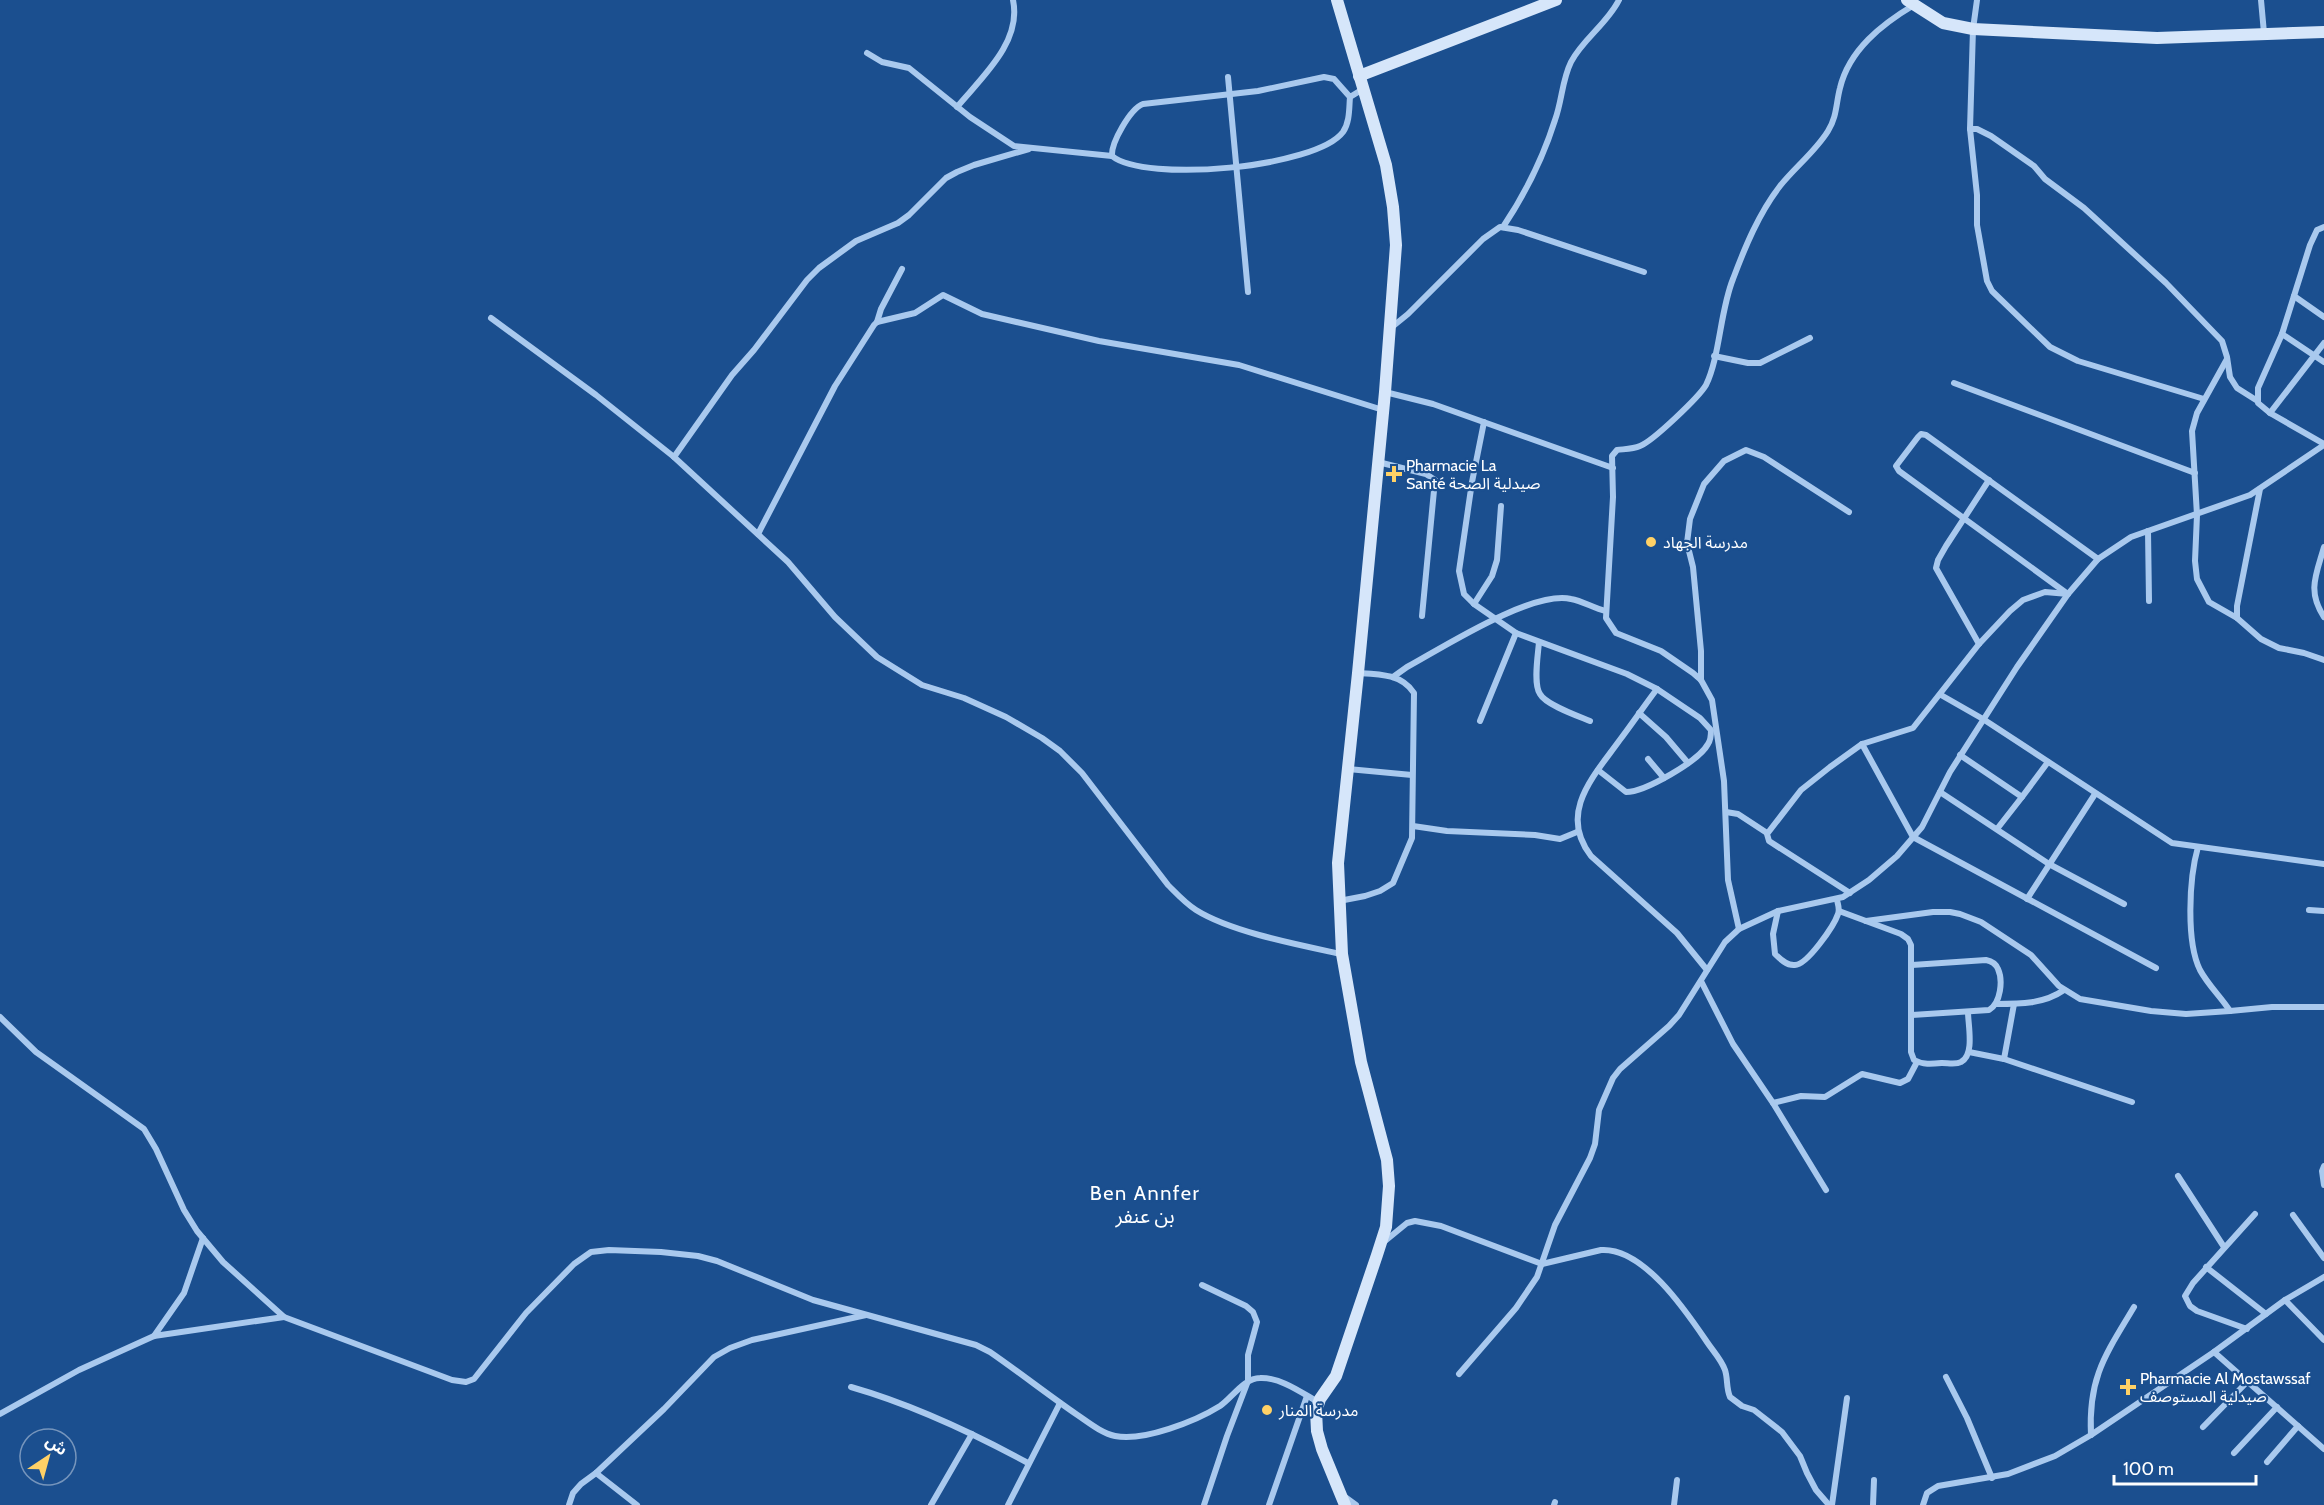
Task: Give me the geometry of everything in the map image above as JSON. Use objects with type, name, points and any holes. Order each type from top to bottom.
[{"type":"street","points":[[957,107],[1002,51],[1012,33],[1015,21],[1013,0]]},
{"type":"street","points":[[1337,0],[1386,165],[1393,207],[1395,265],[1385,392],[1338,863],[1342,954],[1361,1062],[1387,1160],[1389,1206],[1380,1246],[1336,1376],[1318,1402],[1316,1415],[1317,1431],[1343,1499],[1356,1505]]},
{"type":"street","points":[[1359,76],[1556,0]]},
{"type":"street","points":[[1503,227],[1521,199],[1547,143],[1571,63],[1585,43],[1604,23],[1619,0]]},
{"type":"street","points":[[1977,0],[1973,29],[1970,129],[1977,195],[1977,225],[1987,281],[1992,291],[2050,347],[2078,361],[2204,399]]},
{"type":"street","points":[[2261,0],[2264,33]]},
{"type":"street","points":[[1739,929],[1728,880],[1724,781],[1712,700],[1701,680],[1661,651],[1616,633],[1608,624],[1606,610],[1613,497],[1612,456],[1615,451],[1644,444],[1688,406],[1706,385],[1732,280],[1769,203],[1781,185],[1828,130],[1835,116],[1840,87],[1851,61],[1875,32],[1910,3],[1942,23],[1973,29],[2157,38],[2324,32]]},
{"type":"street","points":[[867,53],[882,62],[909,68],[957,107],[1014,146],[1112,156],[1127,164],[1153,167],[1193,170],[1237,168],[1302,155],[1336,138],[1346,126],[1350,97],[1330,77],[1230,94],[1139,105],[1118,136],[1112,156]]},
{"type":"street","points":[[1228,77],[1248,292]]},
{"type":"street","points":[[1350,97],[1363,89]]},
{"type":"street","points":[[1459,1374],[1527,1294],[1542,1264],[1555,1225],[1590,1158],[1595,1144],[1599,1110],[1606,1089],[1620,1068],[1669,1026],[1690,999],[1725,942],[1739,929],[1778,911],[1812,902],[1837,900],[1850,893],[1891,861],[1932,811],[1960,755],[1983,719],[2068,594],[2098,559],[2131,537],[2197,515],[2260,489],[2324,444],[2270,413],[2256,400],[2237,388],[2230,377],[2228,359],[2222,341],[2166,284],[2084,208],[2045,179],[2034,166],[2015,152],[1977,129],[1970,129]]},
{"type":"street","points":[[674,458],[732,375],[819,268],[856,241],[898,223],[946,178],[974,165],[1029,149]]},
{"type":"street","points":[[1390,329],[1483,239],[1496,229],[1503,227],[1644,272]]},
{"type":"street","points":[[2256,400],[2258,388],[2282,334],[2313,239],[2317,230],[2324,227]]},
{"type":"street","points":[[758,534],[835,386],[877,322],[881,309],[902,269]]},
{"type":"street","points":[[877,322],[915,313],[944,295],[982,315],[1099,341],[1239,365],[1383,410]]},
{"type":"street","points":[[2294,296],[2324,317]]},
{"type":"street","points":[[491,318],[596,395],[674,458],[788,562],[855,637],[892,668],[922,685],[964,698],[1006,717],[1042,738],[1060,752],[1082,773],[1168,885],[1195,909],[1231,926],[1342,954]]},
{"type":"street","points":[[2282,334],[2324,362]]},
{"type":"street","points":[[1714,356],[1748,363],[1760,363],[1810,338]]},
{"type":"street","points":[[2270,413],[2324,343]]},
{"type":"street","points":[[2228,359],[2204,399],[2192,431],[2197,515],[2195,543],[2197,579],[2209,602],[2238,618],[2261,639],[2270,644],[2324,660]]},
{"type":"street","points":[[1954,383],[2195,473]]},
{"type":"street","points":[[1385,392],[1433,404],[1613,468]]},
{"type":"street","points":[[1484,422],[1472,482],[1460,571],[1464,594],[1474,604],[1516,633],[1627,674],[1657,689],[1700,718],[1711,730],[1707,746],[1688,763],[1643,788],[1629,792],[1621,789],[1598,770]]},
{"type":"street","points":[[2068,594],[1899,471],[1896,466],[1898,461],[1918,437],[1921,434],[1926,435],[2098,559]]},
{"type":"street","points":[[1701,680],[1693,567],[1688,543],[1690,519],[1704,484],[1724,461],[1746,450],[1764,457],[1849,512]]},
{"type":"street","points":[[1377,462],[1426,474],[1435,480],[1422,616]]},
{"type":"street","points":[[1979,644],[1936,568],[1946,546],[1989,480]]},
{"type":"street","points":[[2238,618],[2237,606],[2260,489]]},
{"type":"street","points":[[1474,604],[1492,576],[1497,560],[1501,506]]},
{"type":"street","points":[[2148,531],[2149,602]]},
{"type":"street","points":[[2324,547],[2313,583],[2313,595],[2324,617]]},
{"type":"street","points":[[1767,833],[1801,790],[1862,744],[1909,730],[1919,722],[1979,644],[2010,611],[2030,596],[2055,592],[2068,594]]},
{"type":"street","points":[[1393,677],[1494,618],[1548,599],[1570,598],[1593,608],[1606,610]]},
{"type":"street","points":[[1480,721],[1516,633]]},
{"type":"street","points":[[1539,642],[1537,684],[1540,695],[1546,701],[1590,721]]},
{"type":"street","points":[[1339,901],[1380,891],[1393,883],[1412,838],[1413,826],[1414,693],[1409,685],[1393,677],[1358,673]]},
{"type":"street","points":[[1657,689],[1591,778],[1578,812],[1577,832],[1590,856],[1677,933],[1707,970]]},
{"type":"street","points":[[1941,695],[1983,719],[2172,843],[2324,864]]},
{"type":"street","points":[[1639,713],[1666,737],[1688,763]]},
{"type":"street","points":[[1862,744],[1913,837],[2156,968]]},
{"type":"street","points":[[1960,755],[2022,797]]},
{"type":"street","points":[[1648,759],[1664,778]]},
{"type":"street","points":[[1997,829],[2048,762]]},
{"type":"street","points":[[1348,769],[1412,775]]},
{"type":"street","points":[[1940,792],[2049,864],[2124,904]]},
{"type":"street","points":[[2027,898],[2095,794]]},
{"type":"street","points":[[1726,812],[1738,814],[1767,833],[1769,841],[1850,893]]},
{"type":"street","points":[[1413,826],[1447,831],[1535,835],[1560,839],[1577,832]]},
{"type":"street","points":[[2198,847],[2192,881],[2191,937],[2200,970],[2230,1011]]},
{"type":"street","points":[[1778,911],[1773,934],[1775,954],[1788,964],[1795,965],[1804,963],[1811,955],[1839,910],[1837,900]]},
{"type":"street","points":[[1839,910],[1894,931],[1908,939],[1911,945],[1912,965],[1911,1052],[1917,1062]]},
{"type":"street","points":[[2309,910],[2324,911]]},
{"type":"street","points":[[1866,921],[1933,912],[1950,912],[1971,917],[2031,956],[2064,990],[2089,1002],[2186,1014],[2272,1007],[2324,1007]]},
{"type":"street","points":[[1912,965],[1986,960],[1998,969],[2000,991],[1996,1004],[1989,1010],[1912,1015]]},
{"type":"street","points":[[1701,981],[1732,1044],[1773,1103],[1826,1190]]},
{"type":"street","points":[[1996,1004],[2043,1000],[2056,996],[2064,990]]},
{"type":"street","points":[[2004,1059],[2014,1004]]},
{"type":"street","points":[[1917,1062],[1957,1063],[1965,1059],[1969,1052],[1968,1012]]},
{"type":"street","points":[[0,1017],[36,1052],[144,1129],[156,1149],[184,1210],[203,1238],[241,1280],[284,1317],[452,1380],[470,1381],[482,1370],[525,1314],[574,1264],[591,1252],[609,1250],[698,1256],[730,1266],[813,1300],[983,1347],[1060,1403],[1107,1433],[1130,1437],[1161,1430],[1207,1413],[1230,1399],[1254,1378],[1267,1378],[1318,1402]]},
{"type":"street","points":[[1969,1052],[2004,1059],[2132,1102]]},
{"type":"street","points":[[1773,1103],[1801,1096],[1825,1097],[1862,1074],[1900,1083],[1908,1079],[1917,1062]]},
{"type":"street","points":[[2324,1166],[2322,1171],[2324,1185]]},
{"type":"street","points":[[2178,1176],[2224,1247]]},
{"type":"street","points":[[2247,1329],[2197,1311],[2186,1302],[2185,1296],[2206,1267],[2255,1214]]},
{"type":"street","points":[[2294,1215],[2324,1258]]},
{"type":"street","points":[[1380,1246],[1407,1223],[1427,1222],[1467,1234],[1542,1264],[1611,1249],[1626,1255],[1637,1262],[1678,1301],[1695,1323],[1725,1371],[1726,1387],[1730,1397],[1742,1406],[1754,1410],[1782,1432],[1800,1456],[1816,1490],[1830,1505]]},
{"type":"street","points":[[154,1336],[184,1293],[203,1238]]},
{"type":"street","points":[[2206,1267],[2266,1314]]},
{"type":"street","points":[[1923,1505],[1927,1493],[1932,1488],[1992,1478],[2038,1464],[2091,1435],[2214,1352],[2285,1300],[2324,1277]]},
{"type":"street","points":[[1202,1285],[1246,1306],[1257,1322],[1248,1355],[1248,1381],[1204,1505]]},
{"type":"street","points":[[2285,1300],[2324,1340]]},
{"type":"street","points":[[2091,1435],[2090,1401],[2097,1373],[2134,1307]]},
{"type":"street","points":[[569,1505],[578,1487],[664,1409],[714,1357],[752,1341],[867,1315]]},
{"type":"street","points":[[0,1414],[80,1370],[154,1336],[284,1317]]},
{"type":"street","points":[[2214,1352],[2324,1449]]},
{"type":"street","points":[[1946,1377],[1967,1418],[1992,1478]]},
{"type":"street","points":[[2203,1427],[2247,1382]]},
{"type":"street","points":[[851,1388],[900,1402],[972,1434],[1028,1463]]},
{"type":"street","points":[[1269,1505],[1307,1396]]},
{"type":"street","points":[[1830,1505],[1847,1398]]},
{"type":"street","points":[[1008,1505],[1060,1403]]},
{"type":"street","points":[[2234,1453],[2277,1407]]},
{"type":"street","points":[[2267,1462],[2298,1426]]},
{"type":"street","points":[[931,1505],[972,1434]]},
{"type":"street","points":[[596,1473],[637,1505]]},
{"type":"street","points":[[1674,1505],[1677,1480]]},
{"type":"street","points":[[1873,1505],[1874,1480]]},
{"type":"place","name":"Pharmacie La Santé صيدلية الصحة","points":[[1394,474]]},
{"type":"place","name":"مدرسة الجهاد","points":[[1651,542]]},
{"type":"place","name":"Pharmacie Al Mostawssaf صيدلية المستوصف","points":[[2128,1387]]},
{"type":"place","name":"مدرسة المنار","points":[[1267,1410]]},
{"type":"district","name":"Ben Annfer بن عنفر","points":[[1145,1204]]}]
